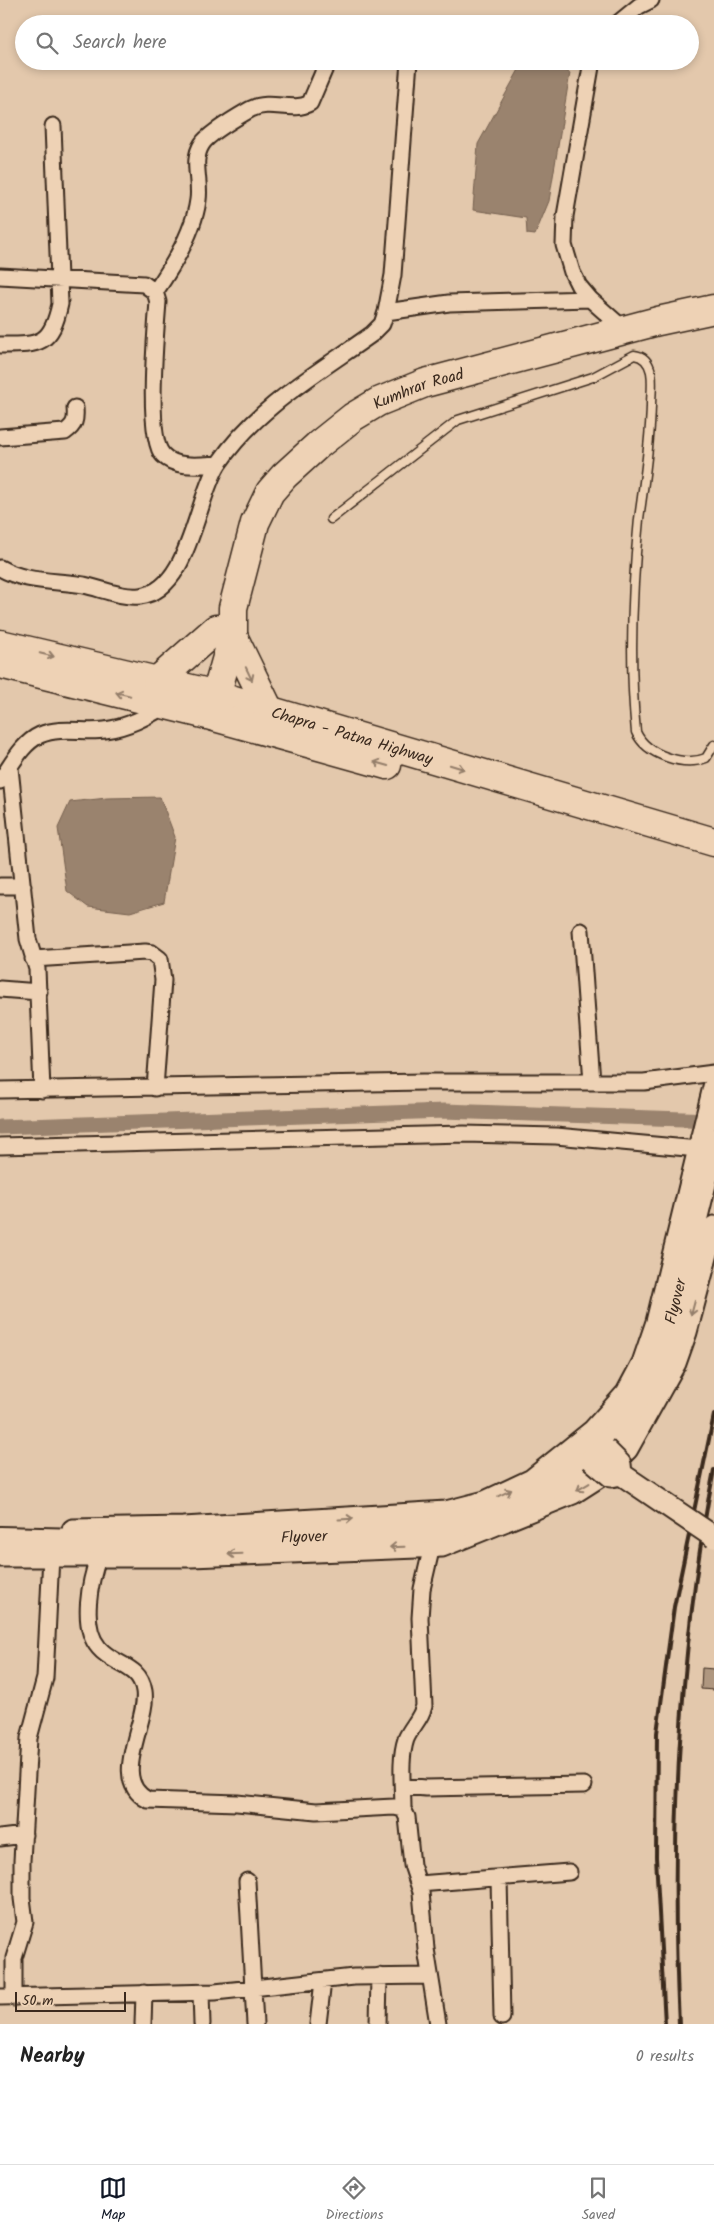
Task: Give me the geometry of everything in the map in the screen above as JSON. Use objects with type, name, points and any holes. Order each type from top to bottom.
[{"type":"highway","name":"Kumhrar Road","points":[[205,703],[224,632],[233,608],[254,523],[270,492],[311,451],[353,417],[378,402],[425,382],[626,331],[658,321],[714,309]]},
{"type":"highway","points":[[162,693],[224,632],[269,710]]},
{"type":"highway","name":"Chapra - Patna Highway","points":[[0,644],[162,693]]},
{"type":"highway","name":"Chapra - Patna Highway","points":[[0,664],[162,693],[205,703],[707,848]]},
{"type":"highway","name":"Chapra - Patna Highway","points":[[205,703],[269,710],[707,848]]},
{"type":"main road","name":"Flyover","points":[[0,1539],[121,1542],[423,1532],[474,1522],[526,1503],[597,1454],[627,1416],[649,1377],[666,1337],[705,1142]]},
{"type":"street","points":[[628,15],[639,6],[651,0]]},
{"type":"street","points":[[155,292],[179,252],[194,215],[198,200],[197,153],[203,142],[251,109],[261,105],[304,106],[310,103],[324,70]]},
{"type":"street","points":[[4,573],[27,579],[75,584],[137,596],[150,595],[160,590],[178,567],[218,464],[260,416],[372,334],[382,324],[386,312],[395,258],[408,70]]},
{"type":"street","points":[[590,70],[565,216],[564,245],[572,272],[579,286],[590,299],[626,331]]},
{"type":"street","points":[[0,345],[35,344],[47,338],[53,328],[60,304],[53,126]]},
{"type":"street","points":[[0,276],[144,284],[155,292],[158,302],[153,385],[157,440],[162,454],[173,461],[186,465],[218,464]]},
{"type":"street","points":[[386,312],[449,303],[590,299]]},
{"type":"street","points":[[0,437],[65,432],[73,426],[76,420],[75,408]]},
{"type":"street","points":[[0,781],[27,745],[39,735],[60,730],[104,730],[136,723],[162,693]]},
{"type":"street","points":[[10,768],[28,939],[37,969],[42,1090]]},
{"type":"street","points":[[0,886],[23,886]]},
{"type":"street","points":[[581,931],[592,1082]]},
{"type":"street","points":[[33,959],[145,952],[152,953],[160,959],[163,980],[155,1088]]},
{"type":"street","points":[[0,989],[39,992]]},
{"type":"street","points":[[0,1090],[423,1082],[644,1082],[714,1084],[705,1142],[657,1322],[643,1363],[627,1393],[594,1431],[532,1480],[485,1502],[446,1512],[184,1528],[0,1529]]},
{"type":"street","points":[[0,1146],[464,1134],[705,1142]]},
{"type":"street","points":[[0,1556],[191,1556],[432,1546],[455,1542],[573,1492],[598,1477],[627,1449],[680,1350],[714,1227]]},
{"type":"street","points":[[597,1454],[620,1464],[621,1474],[714,1537]]},
{"type":"street","points":[[432,1546],[422,1589],[420,1618],[424,1706],[422,1716],[407,1737],[404,1749],[403,1809],[407,1817],[409,1853],[419,1884],[424,1910],[429,1976],[438,2024]]},
{"type":"street","points":[[51,1556],[44,1678],[30,1738],[22,1898],[25,1922],[14,1958],[7,1998],[201,1993],[379,1976],[429,1976]]},
{"type":"street","points":[[99,1556],[89,1584],[89,1613],[93,1640],[106,1655],[136,1672],[142,1681],[145,1694],[141,1719],[133,1740],[132,1786],[138,1795],[156,1800],[237,1803],[298,1810],[360,1810],[394,1807],[403,1809]]},
{"type":"street","points":[[403,1786],[426,1788],[584,1785]]},
{"type":"street","points":[[0,1838],[24,1835]]},
{"type":"street","points":[[419,1884],[569,1872]]},
{"type":"street","points":[[499,1878],[502,2017]]},
{"type":"street","points":[[247,1881],[255,2024]]},
{"type":"street","points":[[378,2024],[379,1976]]},
{"type":"street","points":[[318,2024],[323,1981]]},
{"type":"street","points":[[143,2024],[144,1993]]},
{"type":"street","points":[[201,1993],[202,2024]]},
{"type":"lane","points":[[331,519],[458,420],[593,376],[634,355],[640,356],[647,361],[651,372],[652,389],[649,451],[639,521],[633,633],[636,732],[644,745],[654,752],[686,761],[692,762],[706,758],[714,745]]},
{"type":"shaded area","points":[[519,70],[564,70],[570,73],[549,201],[535,235],[527,234],[526,218],[473,210],[478,144]]},
{"type":"shaded area","points":[[160,797],[175,837],[164,902],[130,912],[88,907],[67,891],[58,828],[70,802],[107,798]]},
{"type":"building","points":[[702,1668],[714,1669],[714,1690],[701,1689]]},
{"type":"waterway","points":[[0,1127],[444,1111],[714,1120]]},
{"type":"railway","points":[[665,2024],[656,1857],[657,1733],[674,1607],[714,1415]]},
{"type":"railway","points":[[679,2024],[676,1955],[676,1885],[680,1746],[692,1607],[714,1470]]}]
